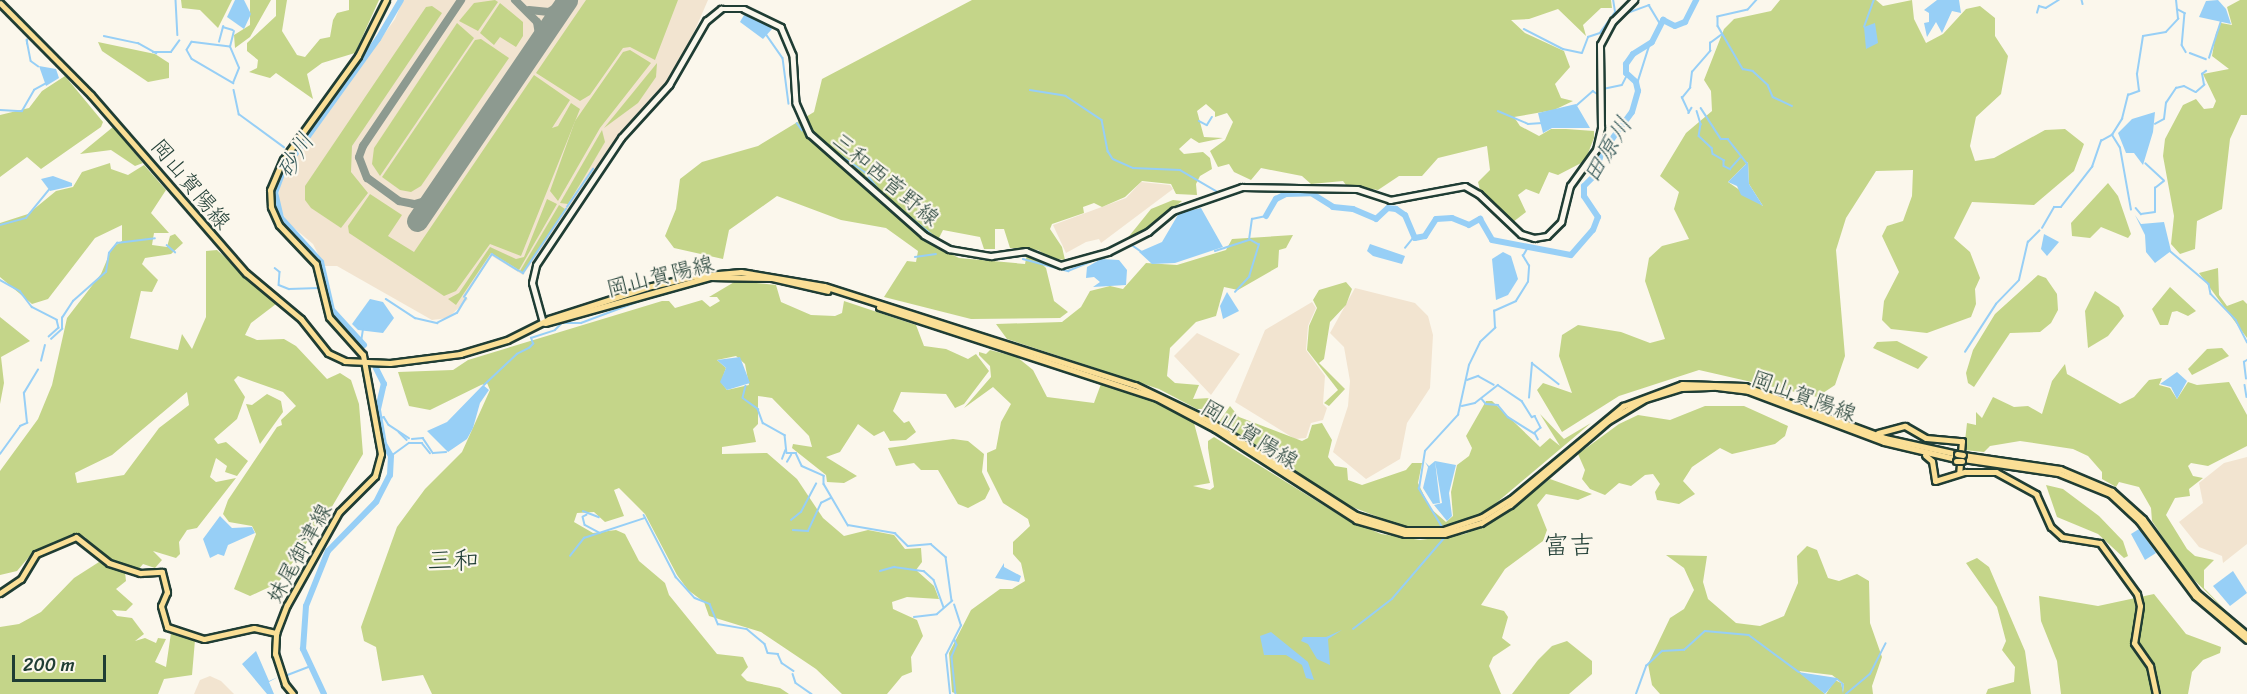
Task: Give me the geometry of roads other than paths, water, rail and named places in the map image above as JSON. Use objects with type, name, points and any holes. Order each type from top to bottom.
[{"type":"main road","name":"妹尾御津線","points":[[293,694],[285,684],[275,654],[276,633],[292,596],[339,512],[379,470],[380,445],[366,362],[358,347],[329,317],[316,264],[279,225],[270,197],[279,167],[358,56],[386,0]]},
{"type":"main road","name":"三和西菅野線","points":[[543,323],[532,283],[536,266],[621,138],[678,73],[706,21],[722,9],[744,9],[781,27],[792,49],[794,96],[805,126],[826,150],[924,235],[950,249],[991,256],[1026,251],[1061,265],[1108,252],[1148,232],[1173,211],[1242,187],[1358,189],[1390,200],[1465,186],[1479,194],[1521,234],[1534,238],[1547,236],[1561,222],[1570,186],[1596,150],[1601,128],[1600,45],[1613,21],[1634,0]]},
{"type":"main road","name":"岡山賀陽線","points":[[0,3],[95,99],[255,281],[301,319],[328,352],[345,361],[366,362],[460,354],[543,323],[695,276],[741,272],[806,281],[1151,391],[1208,420],[1356,515],[1388,528],[1414,533],[1465,527],[1510,505],[1618,414],[1646,399],[1681,388],[1716,387],[1748,391],[1930,457],[1935,481],[1959,473],[1992,471],[2020,482],[2041,499],[2047,521],[2056,533],[2100,543],[2137,594],[2140,606],[2134,643],[2150,666],[2156,694]]},
{"type":"main road","name":"岡山賀陽線","points":[[1465,527],[1511,499],[1605,418],[1662,389],[1699,382],[1745,386],[1848,425],[1934,451],[1961,458],[2060,469],[2112,491],[2143,519],[2197,593],[2247,635]]},
{"type":"main road","name":"岡山賀陽線","points":[[1848,425],[1881,434],[1898,427],[1909,427],[1926,438],[1962,441],[1959,473]]},
{"type":"main road","name":"岡山賀陽線","points":[[1898,427],[1895,438],[1934,451]]},
{"type":"main road","name":"岡山賀陽線","points":[[1899,447],[2058,473],[2110,494],[2139,521],[2195,596],[2247,640]]},
{"type":"main road","name":"岡山賀陽線","points":[[1933,468],[1941,459],[1961,458]]},
{"type":"main road","points":[[0,593],[21,579],[36,554],[76,537],[109,563],[140,573],[162,572],[167,581],[161,606],[167,627],[204,639],[254,628],[276,633]]},
{"type":"water","points":[[235,0],[244,0],[251,14],[244,29],[227,17]]},
{"type":"water","points":[[1937,0],[1959,0],[1961,13],[1952,11],[1942,33],[1936,22],[1927,37],[1924,23],[1929,22],[1929,13],[1924,10]]},
{"type":"water","points":[[2218,0],[2226,9],[2231,24],[2199,17],[2206,1]]},
{"type":"water","points":[[744,15],[762,20],[772,29],[763,39],[740,22]]},
{"type":"water","points":[[1875,23],[1878,43],[1866,49],[1864,27]]},
{"type":"water","points":[[39,66],[56,69],[59,78],[46,86]]},
{"type":"water","points":[[1576,104],[1590,128],[1552,128],[1543,133],[1538,113]]},
{"type":"water","points":[[2155,112],[2153,132],[2143,165],[2134,153],[2126,153],[2118,133],[2132,119]]},
{"type":"water","points":[[1748,162],[1749,184],[1763,206],[1741,195],[1737,186],[1728,182]]},
{"type":"water","points":[[53,176],[72,183],[72,186],[50,191],[41,179]]},
{"type":"water","points":[[1201,208],[1223,247],[1175,263],[1152,264],[1139,252],[1162,242],[1179,213]]},
{"type":"water","points":[[2135,215],[2141,224],[2164,222],[2171,251],[2155,263],[2146,252],[2145,235]]},
{"type":"water","points":[[2044,234],[2059,242],[2047,256],[2041,249]]},
{"type":"water","points":[[1370,244],[1405,256],[1402,264],[1373,256],[1367,251]]},
{"type":"water","points":[[1503,252],[1511,256],[1518,279],[1508,295],[1496,300],[1492,259]]},
{"type":"water","points":[[1101,259],[1119,260],[1127,270],[1126,285],[1093,287],[1100,282],[1094,277],[1086,278],[1087,267]]},
{"type":"water","points":[[1227,292],[1239,311],[1223,319],[1220,306]]},
{"type":"water","points":[[370,299],[383,302],[394,318],[383,333],[358,330],[352,324]]},
{"type":"water","points":[[740,357],[750,383],[727,390],[720,382],[726,368],[717,360]]},
{"type":"water","points":[[2177,372],[2187,381],[2177,399],[2171,387],[2160,384]]},
{"type":"water","points":[[483,385],[489,390],[480,403],[473,428],[467,439],[448,452],[427,431],[447,422]]},
{"type":"water","points":[[1435,461],[1456,465],[1449,493],[1452,516],[1447,521],[1434,505],[1442,503]]},
{"type":"water","points":[[1435,461],[1440,503],[1433,504],[1423,488],[1428,467],[1425,462],[1429,466]]},
{"type":"water","points":[[220,516],[232,528],[252,527],[255,533],[228,545],[224,556],[218,554],[210,558],[203,539]]},
{"type":"water","points":[[2139,529],[2156,553],[2145,560],[2131,534]]},
{"type":"water","points":[[1004,563],[1004,567],[1021,576],[1019,582],[995,578]]},
{"type":"water","points":[[2233,571],[2247,593],[2230,606],[2213,586]]},
{"type":"water","points":[[1342,630],[1328,639],[1330,665],[1317,659],[1308,644],[1301,641],[1303,637],[1326,637]]},
{"type":"water","points":[[1271,632],[1308,662],[1314,680],[1306,678],[1302,665],[1286,655],[1264,655],[1260,636]]},
{"type":"water","points":[[256,651],[269,681],[278,677],[269,682],[274,694],[267,694],[242,664]]},
{"type":"water","points":[[1798,672],[1837,678],[1844,684],[1843,694],[1841,683],[1837,680],[1825,694]]},
{"type":"waterway","points":[[176,0],[178,35]]},
{"type":"waterway","name":"砂川","points":[[364,345],[332,310],[321,262],[281,218],[275,193],[283,171],[378,39],[401,0]]},
{"type":"waterway","points":[[1524,29],[1563,49],[1582,53],[1588,37],[1600,33],[1615,12],[1613,0]]},
{"type":"waterway","name":"田原川","points":[[1266,216],[1276,199],[1286,194],[1311,193],[1333,207],[1353,209],[1376,219],[1388,208],[1396,209],[1405,215],[1415,238],[1425,236],[1436,219],[1452,218],[1469,225],[1480,219],[1492,240],[1571,255],[1593,230],[1598,217],[1584,196],[1584,186],[1595,175],[1601,154],[1632,112],[1638,91],[1636,82],[1626,73],[1626,64],[1633,54],[1652,42],[1663,20],[1675,26],[1685,22],[1696,0]]},
{"type":"waterway","points":[[1757,0],[1748,10],[1718,17],[1718,26],[1743,69],[1753,71],[1768,85],[1773,97],[1792,106]]},
{"type":"waterway","points":[[1864,27],[1874,0]]},
{"type":"waterway","points":[[2037,13],[2039,6],[2046,8],[2059,0]]},
{"type":"waterway","points":[[2082,0],[2083,4]]},
{"type":"waterway","points":[[2131,210],[2120,148],[2112,135],[2122,119],[2128,95],[2139,91],[2137,74],[2143,36],[2166,32],[2178,19],[2176,0]]},
{"type":"waterway","points":[[1622,15],[1649,5],[1660,23]]},
{"type":"waterway","points":[[2177,9],[2185,13],[2182,45],[2186,52]]},
{"type":"waterway","points":[[2209,58],[2221,20]]},
{"type":"waterway","points":[[219,42],[223,27],[233,30]]},
{"type":"waterway","points":[[230,47],[192,42],[187,50],[192,59],[233,83],[239,68],[230,47],[234,31]]},
{"type":"waterway","points":[[766,34],[783,58],[789,104]]},
{"type":"waterway","points":[[1692,108],[1689,113],[1682,98],[1690,88],[1692,72],[1710,51],[1710,43],[1721,35]]},
{"type":"waterway","points":[[104,36],[138,43],[156,53]]},
{"type":"waterway","points":[[27,44],[27,40],[31,61],[38,66]]},
{"type":"waterway","points":[[153,52],[171,52],[179,41]]},
{"type":"waterway","points":[[1637,84],[1650,43]]},
{"type":"waterway","points":[[2190,53],[2206,59]]},
{"type":"waterway","points":[[2155,124],[2164,119],[2166,103],[2176,88],[2184,86],[2196,92],[2204,85],[2202,74],[2206,71]]},
{"type":"waterway","points":[[1603,89],[1622,85],[1627,75]]},
{"type":"waterway","points":[[0,110],[22,111],[34,90],[45,84]]},
{"type":"waterway","points":[[234,90],[239,114],[284,147]]},
{"type":"waterway","points":[[1030,90],[1066,96],[1102,120],[1108,151],[1113,159],[1133,168],[1180,170],[1218,192]]},
{"type":"waterway","points":[[1577,105],[1593,91],[1596,93]]},
{"type":"waterway","points":[[1701,108],[1721,139],[1728,139],[1747,163]]},
{"type":"waterway","points":[[1498,111],[1528,124],[1542,123]]},
{"type":"waterway","points":[[1697,111],[1701,124],[1699,136],[1712,148],[1713,154],[1724,160],[1724,166],[1730,169],[1740,158]]},
{"type":"waterway","points":[[1199,121],[1207,125],[1212,117]]},
{"type":"waterway","points":[[797,123],[802,130]]},
{"type":"waterway","points":[[815,135],[823,143]]},
{"type":"waterway","points":[[2042,228],[2054,207],[2061,207],[2092,167],[2101,141],[2112,135]]},
{"type":"waterway","points":[[827,146],[865,172],[883,195],[936,238]]},
{"type":"waterway","points":[[2136,208],[2141,214],[2155,212],[2155,188],[2164,181],[2146,164]]},
{"type":"waterway","points":[[567,207],[593,169]]},
{"type":"waterway","points":[[1236,191],[1252,189]]},
{"type":"waterway","points":[[0,225],[26,218],[49,190]]},
{"type":"waterway","name":"田原川","points":[[1278,190],[1288,193]]},
{"type":"waterway","points":[[520,271],[523,273],[566,209]]},
{"type":"waterway","points":[[1215,251],[1249,240],[1252,219],[1266,216]]},
{"type":"waterway","points":[[1965,352],[1996,304],[2019,280],[2028,242],[2039,231]]},
{"type":"waterway","points":[[1405,248],[1414,237]]},
{"type":"waterway","points":[[51,339],[62,329],[62,318],[73,301],[106,272],[109,253],[117,243],[155,238]]},
{"type":"waterway","points":[[1235,292],[1249,277],[1259,245],[1250,240]]},
{"type":"waterway","points":[[167,245],[175,252]]},
{"type":"waterway","points":[[1023,259],[1068,271],[1132,245],[1142,252]]},
{"type":"waterway","points":[[942,249],[1000,259]]},
{"type":"waterway","points":[[1443,529],[1419,489],[1425,451],[1458,415],[1469,365],[1480,342],[1495,328],[1494,311],[1516,301],[1528,282],[1529,266],[1523,256],[1527,249]]},
{"type":"waterway","points":[[2169,250],[2209,284],[2211,294],[2236,320],[2247,342]]},
{"type":"waterway","points":[[464,297],[492,254],[518,270]]},
{"type":"waterway","points":[[915,257],[936,254]]},
{"type":"waterway","points":[[275,268],[280,272],[279,285],[289,289],[319,288]]},
{"type":"waterway","points":[[0,280],[20,291],[32,307],[57,320],[59,328],[49,337]]},
{"type":"waterway","points":[[386,299],[415,318],[437,323],[457,313],[466,298]]},
{"type":"waterway","points":[[484,385],[517,354],[529,348],[533,344],[531,338],[555,330],[562,323],[581,323],[643,300]]},
{"type":"waterway","points":[[361,342],[363,330]]},
{"type":"waterway","points":[[41,361],[45,345]]},
{"type":"waterway","points":[[2246,379],[2244,362],[2247,360]]},
{"type":"waterway","points":[[1529,398],[1532,363],[1559,384]]},
{"type":"waterway","name":"砂川","points":[[324,694],[303,649],[306,606],[328,551],[376,502],[390,475],[391,456],[384,444],[378,409],[384,384],[376,368]]},
{"type":"waterway","points":[[0,454],[20,426],[27,423],[24,393],[38,370]]},
{"type":"waterway","points":[[1467,380],[1478,376],[1494,385]]},
{"type":"waterway","points":[[1462,406],[1475,403],[1498,385],[1522,401],[1532,417],[1535,416],[1541,428],[1535,433],[1538,439]]},
{"type":"waterway","points":[[2245,385],[2247,397]]},
{"type":"waterway","points":[[746,386],[743,398],[758,409],[763,423],[785,435],[787,453],[796,453],[802,466],[824,476],[824,484],[848,525],[895,533],[908,546],[931,544],[946,557],[952,601]]},
{"type":"waterway","points":[[1482,399],[1486,404],[1498,405],[1508,417],[1534,433]]},
{"type":"waterway","points":[[379,419],[384,417],[389,425],[409,438]]},
{"type":"waterway","points":[[399,432],[407,440]]},
{"type":"waterway","points":[[412,439],[423,438],[433,453]]},
{"type":"waterway","points":[[391,456],[409,443],[422,443],[430,453]]},
{"type":"waterway","points":[[782,459],[785,451]]},
{"type":"waterway","points":[[433,453],[446,452]]},
{"type":"waterway","points":[[787,462],[791,455]]},
{"type":"waterway","points":[[791,520],[801,512],[816,484]]},
{"type":"waterway","points":[[793,530],[808,531],[821,503],[831,498]]},
{"type":"waterway","points":[[583,511],[599,517]]},
{"type":"waterway","points":[[587,515],[583,517],[585,525],[600,533]]},
{"type":"waterway","points":[[644,515],[676,577],[695,598],[710,604],[718,624],[747,629],[765,644],[768,653],[778,654],[782,663],[794,671]]},
{"type":"waterway","points":[[570,556],[584,538],[645,518]]},
{"type":"waterway","points":[[1353,629],[1392,599],[1446,536]]},
{"type":"waterway","points":[[880,571],[894,567],[924,571],[934,580],[944,607]]},
{"type":"waterway","points":[[914,617],[937,614],[952,601]]},
{"type":"waterway","points":[[950,694],[946,655],[961,626],[954,605]]},
{"type":"waterway","points":[[1636,694],[1646,666],[1662,651],[1684,650],[1705,631],[1749,635],[1799,672]]},
{"type":"waterway","points":[[955,640],[957,645],[952,657],[956,694]]},
{"type":"waterway","points":[[1846,694],[1870,674],[1885,644]]},
{"type":"waterway","points":[[285,676],[309,667]]},
{"type":"waterway","points":[[793,674],[796,683],[812,694]]},
{"type":"district","name":"富吉","points":[[1569,546]]},
{"type":"district","name":"三和","points":[[453,561]]}]
